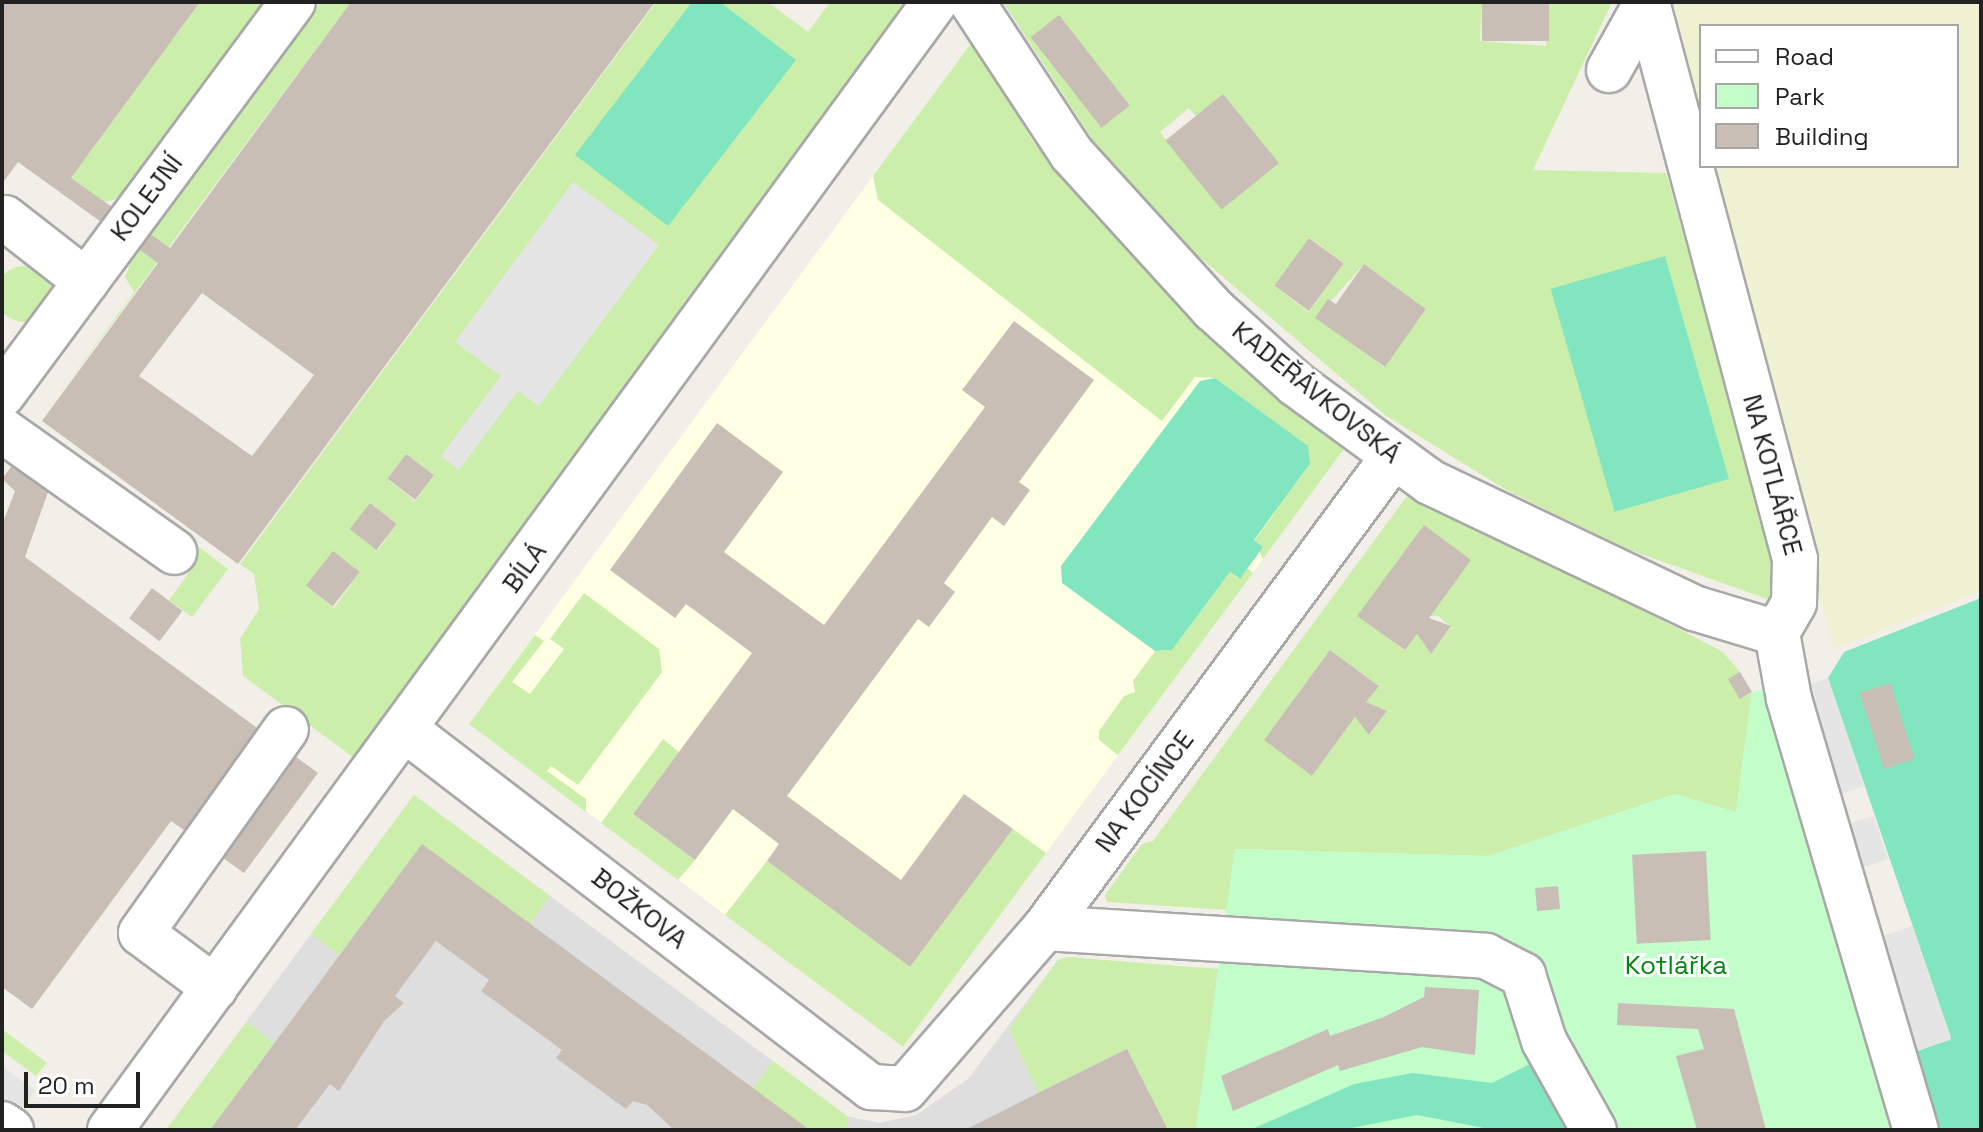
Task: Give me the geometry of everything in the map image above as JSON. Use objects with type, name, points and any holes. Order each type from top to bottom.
[{"type":"street","name":"KOLEJNÍ","points":[[2,395],[16,348],[86,281],[293,2]]},
{"type":"street","name":"BÍLÁ","points":[[110,1130],[407,731],[935,2]]},
{"type":"street","name":"KADEŘÁVKOVSKÁ","points":[[972,2],[1072,154],[1213,309],[1393,457],[1430,482],[1641,584],[1777,633]]},
{"type":"street","name":"NA KOTLÁŘCE","points":[[1609,70],[1647,2]]},
{"type":"street","name":"NA KOTLÁŘCE","points":[[1647,2],[1795,559],[1794,603],[1777,633]]},
{"type":"street","points":[[5,218],[86,281]]},
{"type":"street","points":[[2,430],[174,552]]},
{"type":"street","name":"NA KOCÍNCE","points":[[871,1087],[905,1089],[1045,928],[1393,457]]},
{"type":"street","points":[[1777,633],[1789,699],[1916,1130]]},
{"type":"street","points":[[215,988],[141,933],[286,729]]},
{"type":"street","name":"BOŽKOVA","points":[[407,731],[871,1087]]},
{"type":"street","points":[[1045,928],[1486,956],[1523,975],[1544,1041],[1594,1130]]},
{"type":"street","points":[[2,1124],[11,1130]]},
{"type":"shaded area","points":[[1654,2],[1981,2],[1981,591],[1834,649],[1702,168],[1959,168],[1959,24],[1699,24],[1699,159]]},
{"type":"shaded area","points":[[972,42],[1033,141],[1094,215],[1224,348],[1347,445],[903,1047],[469,724]]},
{"type":"shaded area","points":[[573,182],[659,245],[539,406],[518,391],[459,470],[441,456],[501,376],[455,342]]},
{"type":"shaded area","points":[[1828,678],[1864,786],[1838,795],[1848,824],[1874,816],[1888,859],[1850,872],[1800,688]]},
{"type":"shaded area","points":[[414,795],[847,1116],[879,1123],[916,1115],[968,1079],[1058,960],[1218,969],[1199,1130],[166,1130]]},
{"type":"shaded area","points":[[1912,926],[1951,1039],[1912,1053],[1873,939]]},
{"type":"shaded area","points":[[2,1066],[35,1090],[18,1115],[2,1103]]},
{"type":"green space","points":[[200,2],[268,2],[130,188],[114,200],[89,204],[60,193]]},
{"type":"green space","points":[[321,2],[351,2],[44,415],[134,292],[125,277],[131,261]]},
{"type":"green space","points":[[656,2],[768,2],[808,32],[830,2],[915,2],[357,760],[243,676],[240,639],[259,609],[254,574],[240,564]],"holes":[[[406,454],[434,475],[415,501],[387,479]],[[370,503],[397,524],[378,550],[350,529]],[[333,552],[360,572],[334,608],[306,586]]]},
{"type":"green space","points":[[692,2],[720,2],[796,60],[668,226],[575,155]]},
{"type":"green space","points":[[1003,2],[1482,2],[1480,41],[1546,46],[1549,2],[1612,2],[1533,170],[1666,173],[1782,586],[1770,600],[1627,549],[1508,491],[1385,415],[1189,248],[1094,142]],"holes":[[[1189,108],[1196,116],[1223,209],[1160,132]],[[1310,238],[1344,263],[1309,312],[1274,286]],[[1364,264],[1426,309],[1384,367],[1316,318]]]},
{"type":"green space","points":[[972,42],[1033,141],[1094,215],[1224,348],[1347,445],[1263,559],[1254,541],[1310,464],[1215,378],[1195,377],[1162,421],[878,200],[873,176]]},
{"type":"green space","points":[[1665,256],[1729,479],[1615,512],[1551,289]]},
{"type":"green space","points":[[13,268],[35,268],[50,283],[50,305],[35,320],[13,320],[-1,306],[-1,282]]},
{"type":"green space","points":[[1215,378],[1308,446],[1310,464],[1254,540],[1263,547],[1240,579],[1230,572],[1172,650],[1155,651],[1062,583],[1061,566],[1200,381]]},
{"type":"green space","points":[[1407,496],[1436,502],[1723,652],[1740,672],[1729,680],[1740,699],[1752,692],[1736,812],[1675,794],[1488,856],[1235,849],[1227,910],[1107,902],[1105,895],[1142,844],[1153,841]],"holes":[[[1358,616],[1438,616],[1451,627],[1431,654],[1417,634],[1404,650]],[[1330,650],[1378,685],[1366,702],[1387,711],[1370,735],[1355,717],[1312,776],[1264,740]]]},
{"type":"green space","points":[[196,545],[228,569],[192,617],[169,600],[197,562],[189,556]]},
{"type":"green space","points":[[1247,568],[1253,573],[1118,755],[1099,740],[1099,731],[1124,696],[1135,692],[1133,681],[1155,651],[1172,650],[1230,572],[1239,579]]},
{"type":"green space","points":[[584,593],[659,649],[662,672],[578,785],[551,766],[547,771],[586,799],[586,812],[469,724],[535,635],[544,641],[512,682],[530,694],[564,649],[550,639]]},
{"type":"green space","points":[[1981,598],[1981,1130],[1938,1130],[1913,1053],[1951,1038],[1828,678],[1844,652]]},
{"type":"green space","name":"Kotlářka","points":[[1765,689],[1909,1130],[1196,1128],[1235,849],[1488,856],[1675,794],[1736,812],[1752,692]]},
{"type":"green space","points":[[663,739],[679,752],[633,814],[695,860],[678,880],[601,823]]},
{"type":"green space","points":[[414,795],[550,896],[530,924],[422,845],[339,955],[311,934]]},
{"type":"green space","points":[[1013,829],[1046,853],[903,1047],[725,915],[767,861],[910,967]]},
{"type":"green space","points":[[1068,957],[1218,969],[1196,1128],[1168,1130],[1127,1049],[1038,1093],[1009,1029],[1058,960]]},
{"type":"green space","points":[[247,1022],[274,1043],[210,1130],[166,1130]]},
{"type":"green space","points":[[2,1029],[47,1063],[36,1076],[2,1051]]},
{"type":"green space","points":[[773,1061],[847,1116],[847,1130],[809,1130],[753,1088]]},
{"type":"green space","points":[[1532,1063],[1570,1130],[1494,1130],[1417,1115],[1342,1130],[1250,1130],[1354,1084],[1413,1073],[1492,1083]]},
{"type":"building","points":[[2,2],[200,2],[71,178],[170,248],[351,2],[655,2],[238,564],[42,421],[158,263],[18,162],[2,184]],"holes":[[[202,293],[314,375],[252,456],[139,376]]]},
{"type":"building","points":[[1482,2],[1549,2],[1549,41],[1482,41]]},
{"type":"building","points":[[1059,15],[1130,106],[1101,128],[1031,37]]},
{"type":"building","points":[[1223,94],[1279,163],[1222,210],[1165,141]]},
{"type":"building","points":[[1309,238],[1344,263],[1309,311],[1274,286]]},
{"type":"building","points":[[1364,264],[1426,309],[1385,367],[1315,318],[1328,299],[1336,304]]},
{"type":"building","points":[[1014,321],[1094,380],[1019,482],[1030,490],[1004,526],[992,517],[944,583],[955,592],[929,627],[918,619],[787,796],[901,880],[964,794],[1013,829],[910,967],[767,861],[779,844],[733,809],[695,860],[633,814],[752,653],[686,604],[675,618],[610,570],[717,423],[783,472],[724,552],[824,625],[985,407],[962,390]]},
{"type":"building","points":[[406,454],[434,475],[415,500],[387,479]]},
{"type":"building","points":[[19,456],[52,481],[25,557],[318,773],[244,873],[171,821],[32,1009],[2,987],[2,525],[15,491],[2,479]]},
{"type":"building","points":[[370,503],[397,524],[376,550],[350,529]]},
{"type":"building","points":[[1424,525],[1471,560],[1429,618],[1451,626],[1431,654],[1417,634],[1405,650],[1357,616]]},
{"type":"building","points":[[333,551],[360,572],[333,607],[306,586]]},
{"type":"building","points":[[152,588],[182,611],[159,641],[129,618]]},
{"type":"building","points":[[1330,650],[1379,686],[1366,702],[1387,711],[1369,735],[1355,717],[1312,776],[1264,740]]},
{"type":"building","points":[[1740,672],[1752,692],[1740,699],[1728,679]]},
{"type":"building","points":[[1890,683],[1915,759],[1884,769],[1860,693]]},
{"type":"building","points":[[422,844],[810,1130],[674,1130],[647,1105],[633,1101],[626,1109],[556,1058],[562,1050],[481,991],[489,980],[436,941],[395,996],[404,1003],[384,1021],[339,1091],[330,1084],[295,1130],[210,1130]]},
{"type":"building","points":[[1706,851],[1711,940],[1637,944],[1632,855]]},
{"type":"building","points":[[1558,886],[1560,909],[1537,911],[1535,888]]},
{"type":"building","points":[[1425,987],[1479,990],[1475,1055],[1422,1047],[1340,1071],[1338,1065],[1233,1111],[1221,1076],[1328,1029],[1330,1036],[1384,1017],[1424,997]]},
{"type":"building","points":[[1618,1003],[1734,1009],[1766,1130],[1697,1130],[1676,1056],[1704,1049],[1698,1029],[1617,1025]]},
{"type":"building","points":[[1127,1049],[1168,1130],[965,1130],[1038,1093]]}]
